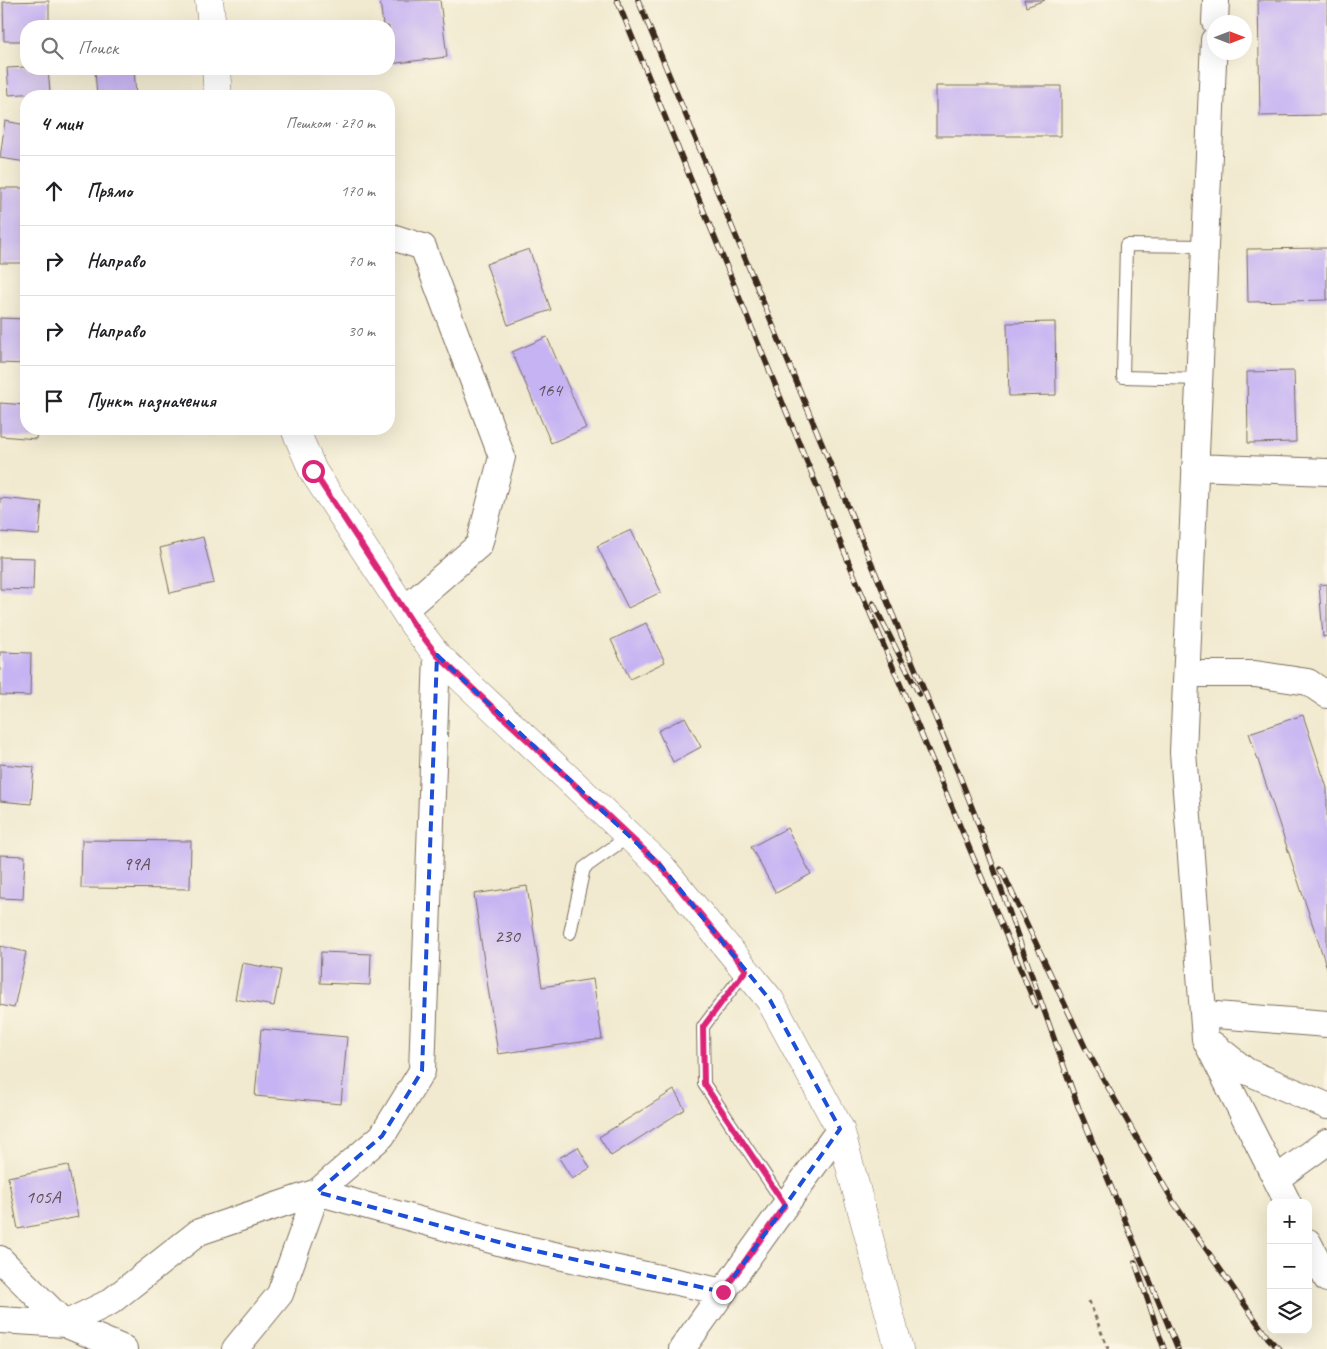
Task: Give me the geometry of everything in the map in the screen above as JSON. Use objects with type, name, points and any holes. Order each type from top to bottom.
[{"type":"main road","points":[[209,0],[211,20]]},
{"type":"main road","points":[[216,75],[218,90]]},
{"type":"main road","points":[[298,435],[313,471],[414,625],[437,655],[660,865],[770,1000],[840,1128],[899,1349]]},
{"type":"street","points":[[1215,15],[1216,0]]},
{"type":"street","points":[[1213,60],[1183,752],[1204,1026],[1286,1199]]},
{"type":"street","points":[[395,238],[423,247],[502,457],[479,545],[404,610]]},
{"type":"street","points":[[1195,467],[1327,472]]},
{"type":"street","points":[[65,1324],[110,1302],[199,1232],[317,1192],[382,1136],[422,1071],[437,655]]},
{"type":"street","points":[[1187,674],[1255,674],[1308,682],[1327,696]]},
{"type":"street","points":[[1204,1026],[1327,1024]]},
{"type":"street","points":[[1204,1026],[1246,1071],[1327,1106]]},
{"type":"street","points":[[682,1349],[840,1128]]},
{"type":"street","points":[[1276,1179],[1327,1142]]},
{"type":"street","points":[[317,1192],[513,1246],[723,1292]]},
{"type":"street","points":[[235,1349],[280,1294],[317,1192]]},
{"type":"street","points":[[1309,1244],[1327,1279]]},
{"type":"street","points":[[0,1259],[65,1324]]},
{"type":"street","points":[[0,1320],[65,1324],[124,1349]]},
{"type":"lane","points":[[1199,378],[1123,377],[1126,245],[1205,246]]},
{"type":"lane","points":[[570,933],[584,868],[629,836]]},
{"type":"lane","points":[[746,970],[703,1027],[704,1084],[785,1205]]},
{"type":"path","points":[[1089,1301],[1108,1349]]},
{"type":"highlighted area","points":[[437,655],[660,865],[770,1000],[840,1129],[723,1292],[513,1246],[317,1192],[382,1136],[422,1071]]},
{"type":"building","points":[[380,0],[440,0],[447,57],[395,63],[395,20],[382,20]]},
{"type":"building","points":[[1024,0],[1045,0],[1026,7]]},
{"type":"building","points":[[1258,0],[1327,0],[1327,115],[1260,116]]},
{"type":"building","points":[[49,1],[49,20],[20,20],[20,41],[4,41],[3,2]]},
{"type":"building","points":[[20,67],[20,75],[49,75],[50,90],[20,90],[20,94],[9,95],[7,68]]},
{"type":"building","points":[[95,75],[134,75],[136,90],[97,90]]},
{"type":"building","points":[[936,86],[1061,86],[1061,136],[936,136]]},
{"type":"building","points":[[5,121],[20,124],[20,161],[0,158]]},
{"type":"building","points":[[1,188],[20,188],[20,263],[0,263]]},
{"type":"building","points":[[1327,248],[1327,300],[1248,302],[1247,249]]},
{"type":"building","points":[[529,249],[551,310],[508,325],[486,264]]},
{"type":"building","points":[[0,318],[20,319],[20,364],[0,363]]},
{"type":"building","points":[[1055,322],[1056,395],[1009,396],[1007,323]]},
{"type":"building","points":[[547,337],[586,428],[551,443],[512,352]]},
{"type":"building","points":[[1294,371],[1296,442],[1248,443],[1247,372]]},
{"type":"building","points":[[0,403],[20,405],[20,435],[36,435],[36,439],[0,436]]},
{"type":"building","points":[[0,498],[42,502],[39,535],[0,532]]},
{"type":"building","points":[[631,530],[661,592],[628,608],[597,546]]},
{"type":"building","points":[[203,537],[214,583],[170,593],[160,548]]},
{"type":"building","points":[[0,557],[34,558],[33,590],[0,589]]},
{"type":"building","points":[[1327,584],[1327,636],[1323,637],[1319,585]]},
{"type":"building","points":[[646,623],[665,662],[630,679],[611,640]]},
{"type":"building","points":[[0,652],[31,653],[30,696],[0,695]]},
{"type":"building","points":[[1303,715],[1327,788],[1327,968],[1249,733]]},
{"type":"building","points":[[685,717],[701,747],[673,762],[658,731]]},
{"type":"building","points":[[0,764],[34,767],[31,804],[0,801]]},
{"type":"building","points":[[787,828],[811,874],[776,893],[751,847]]},
{"type":"building","points":[[82,840],[191,841],[190,889],[81,888]]},
{"type":"building","points":[[0,855],[25,856],[23,899],[0,898]]},
{"type":"building","points":[[527,886],[542,987],[593,979],[602,1039],[498,1054],[474,894]]},
{"type":"building","points":[[0,946],[26,952],[14,1008],[0,1005]]},
{"type":"building","points":[[321,952],[371,954],[370,985],[320,983]]},
{"type":"building","points":[[242,963],[281,970],[274,1006],[235,999]]},
{"type":"building","points":[[261,1029],[347,1037],[341,1104],[255,1096]]},
{"type":"building","points":[[674,1090],[685,1109],[611,1156],[599,1137]]},
{"type":"building","points":[[578,1147],[590,1168],[572,1179],[559,1158]]},
{"type":"building","points":[[68,1165],[78,1217],[18,1229],[8,1177]]},
{"type":"railway","points":[[617,0],[830,518],[1036,1006]]},
{"type":"railway","points":[[638,0],[958,772],[1079,1109],[1178,1349]]},
{"type":"railway","points":[[873,603],[919,694]]},
{"type":"railway","points":[[1001,869],[1085,1047],[1174,1203],[1268,1338],[1279,1349]]},
{"type":"railway","points":[[1135,1262],[1164,1349]]},
{"type":"route","points":[[313,471],[414,625],[437,655],[660,865],[746,970],[703,1027],[704,1084],[785,1205],[723,1292]]}]
